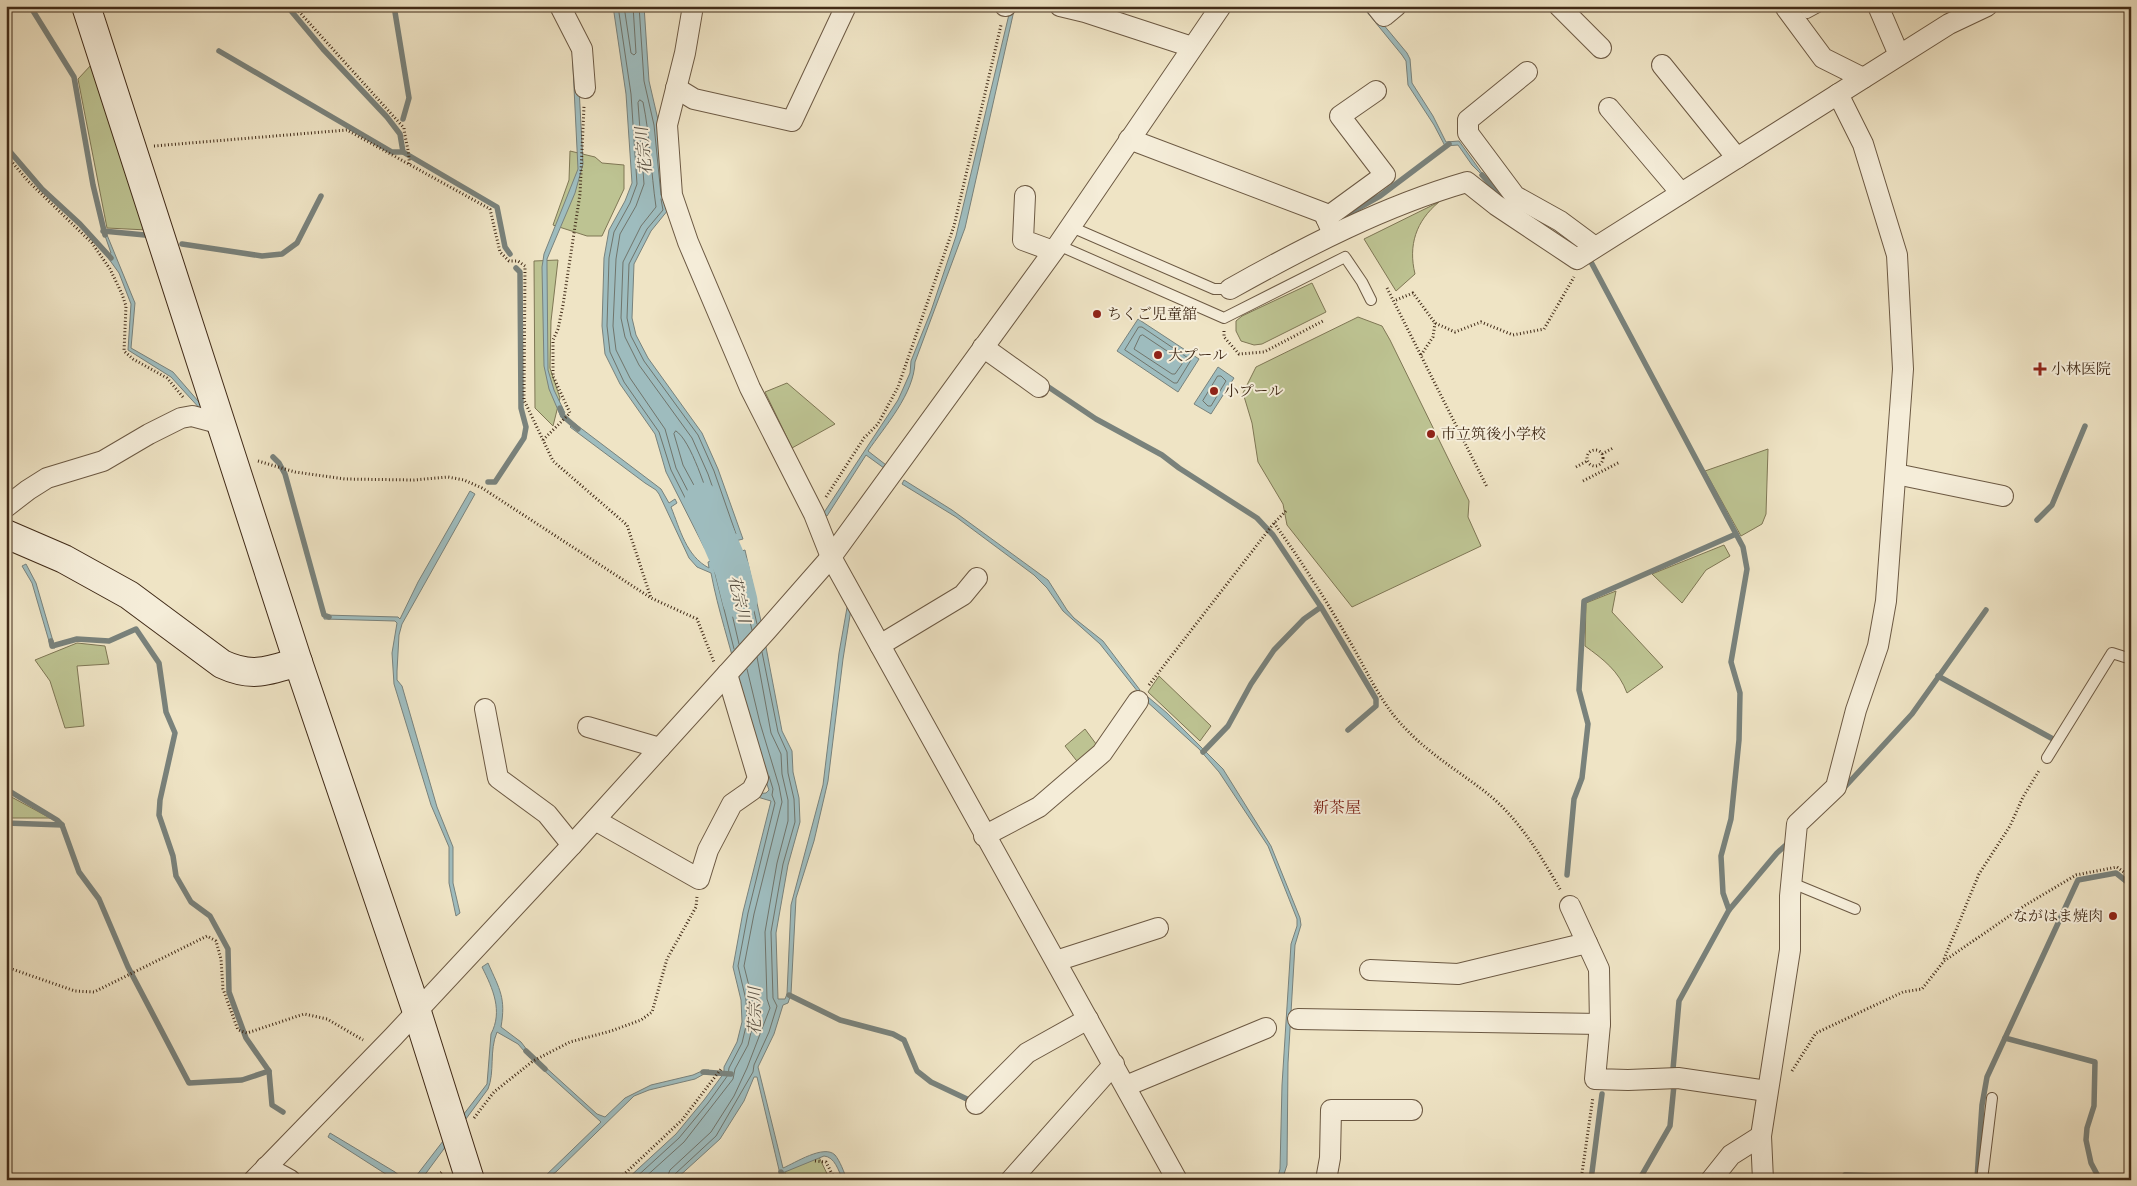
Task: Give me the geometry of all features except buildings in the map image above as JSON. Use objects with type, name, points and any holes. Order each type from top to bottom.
[{"type":"street","points":[[86,6],[132,148],[210,421],[231,452],[298,662],[417,1012],[470,1180]]},
{"type":"street","points":[[560,6],[582,49],[585,88]]},
{"type":"street","points":[[693,6],[685,52],[666,125],[672,195],[688,242],[750,388],[814,514],[831,557],[984,836],[1114,1064],[1177,1180]]},
{"type":"street","points":[[676,88],[694,99],[792,121],[846,6]]},
{"type":"street","points":[[1060,6],[1086,9],[1192,47]]},
{"type":"street","points":[[260,1173],[417,1012],[572,845],[831,557],[1055,248],[1221,6]]},
{"type":"street","points":[[1376,6],[1384,16],[1396,6]]},
{"type":"street","points":[[1558,6],[1601,48]]},
{"type":"street","points":[[1878,6],[1899,55]]},
{"type":"street","points":[[1330,226],[1467,182],[1496,205],[1577,259],[1949,24],[1987,6]]},
{"type":"street","points":[[1786,8],[1823,58],[1863,78]]},
{"type":"street","points":[[1662,65],[1737,158]]},
{"type":"street","points":[[1527,72],[1468,120],[1468,133],[1515,196],[1560,221],[1595,247]]},
{"type":"street","points":[[1230,288],[1330,226],[1385,175],[1334,121],[1376,91]]},
{"type":"street","points":[[1763,1180],[1760,1136],[1790,950],[1792,883],[1797,824],[1836,787],[1856,710],[1878,646],[1886,601],[1896,474],[1903,369],[1897,255],[1863,144],[1838,94]]},
{"type":"street","points":[[1610,108],[1681,193]]},
{"type":"street","points":[[1129,139],[1324,213],[1330,226]]},
{"type":"street","points":[[1025,196],[1023,240],[1055,248]]},
{"type":"street","points":[[983,347],[1039,387]]},
{"type":"street","points":[[6,507],[47,478],[103,460],[181,418],[192,416],[210,421]]},
{"type":"street","points":[[1896,474],[2002,496]]},
{"type":"street","points":[[6,534],[64,559],[129,596],[222,664],[238,672],[259,673],[298,662]]},
{"type":"street","points":[[880,645],[963,595],[978,578]]},
{"type":"street","points":[[595,820],[699,879],[708,850],[732,804],[752,790],[758,778],[726,675]]},
{"type":"street","points":[[984,836],[1038,808],[1102,753],[1138,701]]},
{"type":"street","points":[[485,710],[498,778],[547,814],[572,845]]},
{"type":"street","points":[[588,727],[660,748]]},
{"type":"street","points":[[1570,906],[1599,970],[1600,1024],[1595,1079],[1678,1078],[1767,1092]]},
{"type":"street","points":[[1056,962],[1158,928]]},
{"type":"street","points":[[1370,970],[1458,974],[1587,943]]},
{"type":"street","points":[[976,1104],[1027,1052],[1088,1019]]},
{"type":"street","points":[[1298,1019],[1600,1024]]},
{"type":"street","points":[[1126,1086],[1266,1028]]},
{"type":"street","points":[[1011,1180],[1114,1064]]},
{"type":"street","points":[[1326,1180],[1330,1158],[1331,1110],[1412,1110]]},
{"type":"street","points":[[1711,1180],[1731,1155],[1760,1136]]},
{"type":"street","points":[[260,1173],[290,1180]]},
{"type":"lane","points":[[1808,12],[1820,6]]},
{"type":"lane","points":[[1069,226],[1214,289],[1230,288]]},
{"type":"lane","points":[[1055,248],[1224,318],[1344,257],[1362,282],[1371,300]]},
{"type":"lane","points":[[2047,758],[2112,654],[2131,659]]},
{"type":"lane","points":[[1792,883],[1855,909]]},
{"type":"lane","points":[[1982,1180],[1992,1098]]},
{"type":"path","points":[[294,6],[404,128],[406,148],[410,154],[409,164]]},
{"type":"path","points":[[814,514],[864,438],[878,424],[898,387],[954,226],[1006,6]]},
{"type":"path","points":[[543,440],[570,413],[553,376],[553,340],[558,329],[563,305],[580,194],[585,88]]},
{"type":"path","points":[[132,148],[347,130],[490,209],[500,252],[509,261],[518,262],[525,266],[524,400],[553,461],[628,525],[651,598]]},
{"type":"path","points":[[6,155],[28,182],[92,243],[110,269],[126,306],[124,352],[133,360],[168,378],[210,421]]},
{"type":"path","points":[[1396,300],[1413,293],[1436,323],[1455,332],[1481,322],[1513,335],[1544,329],[1573,280],[1577,259]]},
{"type":"path","points":[[1387,288],[1487,487]]},
{"type":"path","points":[[1224,318],[1224,337],[1239,354],[1264,352],[1323,321]]},
{"type":"path","points":[[1421,355],[1433,337],[1436,323]]},
{"type":"path","points":[[1602,454],[1613,448]]},
{"type":"path","points":[[1598,450],[1602,454],[1602,462],[1598,465],[1591,465],[1587,461],[1586,455],[1590,451],[1598,450]]},
{"type":"path","points":[[231,452],[294,472],[345,479],[414,480],[448,477],[464,480],[482,488],[651,598],[697,619],[726,675]]},
{"type":"path","points":[[1576,467],[1587,461]]},
{"type":"path","points":[[1582,481],[1620,462]]},
{"type":"path","points":[[1138,701],[1274,523],[1286,511]]},
{"type":"path","points":[[1274,523],[1294,550],[1346,634],[1386,704],[1404,728],[1423,745],[1489,795],[1516,822],[1540,856],[1570,906]]},
{"type":"path","points":[[1944,961],[1979,874],[2010,826],[2023,797],[2047,758]]},
{"type":"path","points":[[1790,1073],[1816,1033],[1903,992],[1922,988],[1944,961],[2024,906],[2076,875],[2117,867],[2131,877]]},
{"type":"path","points":[[458,1140],[494,1092],[533,1061],[570,1042],[641,1020],[652,1012],[668,959],[696,907],[699,879]]},
{"type":"path","points":[[6,967],[75,991],[94,992],[206,936],[216,941],[221,959],[223,989],[238,1030],[247,1033],[304,1014],[327,1019],[363,1040]]},
{"type":"path","points":[[618,1180],[682,1120],[721,1069]]},
{"type":"path","points":[[1581,1180],[1595,1079]]},
{"type":"path","points":[[815,1161],[826,1162],[835,1180]]},
{"type":"green space","points":[[92,64],[147,230],[107,228],[78,79]]},
{"type":"green space","points":[[570,151],[595,157],[602,163],[624,165],[624,189],[602,236],[587,236],[553,225],[569,180]]},
{"type":"green space","points":[[1439,202],[1419,225],[1413,243],[1415,274],[1396,291],[1364,239]]},
{"type":"green space","points":[[558,260],[551,321],[550,368],[560,398],[553,426],[535,408],[534,261]]},
{"type":"green space","points":[[1312,283],[1326,312],[1262,344],[1254,345],[1241,341],[1236,331],[1236,321],[1242,316]]},
{"type":"green space","points":[[1358,317],[1382,326],[1390,340],[1469,501],[1468,517],[1481,546],[1352,607],[1287,525],[1283,504],[1258,462],[1252,423],[1243,393],[1256,367]]},
{"type":"green space","points":[[787,383],[835,424],[792,448],[765,392]]},
{"type":"green space","points":[[1768,449],[1766,514],[1762,524],[1741,536],[1705,471]]},
{"type":"green space","points":[[1724,545],[1730,556],[1706,570],[1682,603],[1652,574]]},
{"type":"green space","points":[[1616,591],[1612,612],[1663,667],[1627,693],[1615,672],[1585,646],[1586,603]]},
{"type":"green space","points":[[77,643],[105,646],[109,664],[77,666],[84,726],[65,728],[50,681],[35,660]]},
{"type":"green space","points":[[1159,676],[1211,726],[1200,741],[1148,692]]},
{"type":"green space","points":[[1085,729],[1099,748],[1080,765],[1065,746]]},
{"type":"green space","points":[[6,794],[50,818],[6,818]]},
{"type":"green space","points":[[819,1157],[830,1180],[787,1180],[784,1169]]},
{"type":"water","points":[[548,6],[553,6],[569,34],[578,68],[583,164],[575,193],[547,259],[548,370],[554,390],[565,413],[561,417],[549,389],[544,366],[542,267],[544,254],[578,169],[572,47]]},
{"type":"water","points":[[613,6],[644,6],[649,81],[659,124],[668,210],[651,231],[634,264],[632,318],[636,335],[648,358],[702,433],[718,469],[743,539],[705,549],[666,472],[655,434],[620,384],[605,354],[602,326],[604,258],[609,230],[625,201],[632,183],[626,94]]},
{"type":"water","points":[[1011,6],[1015,6],[965,228],[915,362],[910,386],[898,409],[868,451],[890,468],[888,471],[866,455],[827,516],[823,514],[898,400],[910,373],[911,361],[931,311],[956,236]]},
{"type":"water","points":[[1362,6],[1368,6],[1407,53],[1410,59],[1412,83],[1433,116],[1446,142],[1459,141],[1487,180],[1472,165],[1458,145],[1445,146],[1408,85],[1406,61]]},
{"type":"water","points":[[103,230],[105,230],[135,303],[131,348],[173,372],[205,409],[202,411],[171,377],[128,350],[131,304],[119,273],[106,255],[111,253]]},
{"type":"water","name":"大プール","points":[[1138,319],[1199,359],[1178,392],[1117,351]]},
{"type":"water","name":"小プール","points":[[1218,367],[1234,378],[1211,414],[1194,404]]},
{"type":"water","points":[[574,423],[661,489],[669,503],[675,499],[677,503],[671,507],[681,533],[689,549],[701,563],[709,568],[708,562],[745,550],[782,731],[792,751],[793,772],[799,798],[800,822],[788,865],[776,933],[778,999],[785,999],[787,994],[791,905],[823,785],[839,653],[848,602],[852,603],[828,781],[814,841],[796,898],[791,994],[788,1003],[783,1005],[774,1034],[758,1067],[783,1168],[817,1153],[830,1152],[839,1160],[847,1180],[843,1180],[834,1161],[824,1156],[780,1174],[757,1077],[754,1077],[744,1101],[720,1139],[675,1180],[626,1180],[676,1134],[704,1100],[724,1073],[724,1067],[737,1042],[742,1022],[741,1000],[733,967],[743,912],[771,801],[754,796],[754,794],[766,793],[769,790],[752,736],[711,573],[697,567],[689,558],[656,490],[570,427]]},
{"type":"water","points":[[904,480],[952,510],[1048,580],[1067,610],[1103,641],[1140,690],[1138,692],[1100,644],[1063,611],[1047,588],[1034,575],[956,517],[902,484]]},
{"type":"water","points":[[470,491],[475,494],[402,624],[399,635],[397,671],[397,680],[402,686],[437,807],[453,847],[453,883],[460,913],[456,916],[449,883],[449,847],[431,805],[394,684],[392,653],[397,623],[395,621],[324,619],[324,615],[398,617],[400,619],[418,582]]},
{"type":"water","points":[[26,564],[36,583],[55,648],[51,648],[32,583],[22,566]]},
{"type":"water","points":[[1146,697],[1167,713],[1223,769],[1271,846],[1300,918],[1301,925],[1295,945],[1288,1063],[1287,1165],[1282,1180],[1277,1180],[1280,1169],[1282,1085],[1291,944],[1297,926],[1297,919],[1268,846],[1219,772],[1199,749],[1144,699]]},
{"type":"water","points":[[488,963],[501,994],[503,1009],[501,1027],[521,1042],[531,1055],[530,1058],[518,1044],[497,1032],[493,1047],[488,1089],[421,1180],[413,1180],[487,1084],[491,1034],[496,1017],[493,992],[482,967]]},
{"type":"water","points":[[542,1064],[597,1114],[605,1117],[625,1098],[651,1085],[693,1075],[704,1070],[709,1070],[709,1073],[695,1079],[649,1090],[634,1096],[557,1171],[546,1180],[541,1180],[601,1122],[539,1066]]},
{"type":"water","points":[[330,1133],[395,1172],[400,1176],[400,1180],[395,1180],[328,1137]]},
{"type":"waterway","points":[[30,6],[74,77],[93,185],[105,235]]},
{"type":"waterway","points":[[287,6],[323,49],[387,117],[400,134],[403,152],[497,207],[505,247],[510,254]]},
{"type":"waterway","points":[[394,6],[409,98],[403,119]]},
{"type":"waterway","points":[[219,51],[392,152],[403,152]]},
{"type":"waterway","points":[[1348,214],[1380,196],[1449,144]]},
{"type":"waterway","points":[[6,147],[42,189],[80,224],[111,258]]},
{"type":"waterway","points":[[1482,175],[1504,200]]},
{"type":"waterway","points":[[182,244],[262,256],[282,254],[297,243],[321,196]]},
{"type":"waterway","points":[[103,231],[145,235]]},
{"type":"waterway","points":[[1587,257],[1743,547],[1747,569],[1731,662],[1740,693],[1739,740],[1731,819],[1721,856],[1723,893],[1729,910]]},
{"type":"waterway","points":[[488,482],[495,482],[524,438],[526,427],[521,408],[520,272],[516,268]]},
{"type":"waterway","points":[[1044,384],[1096,419],[1162,455],[1257,518],[1273,535],[1321,607],[1376,699],[1376,706],[1348,730]]},
{"type":"waterway","points":[[560,408],[563,416],[578,429]]},
{"type":"waterway","points":[[2037,520],[2052,505],[2085,426]]},
{"type":"waterway","points":[[273,457],[285,474],[324,615],[329,617]]},
{"type":"waterway","name":"花宗川","points":[[702,500],[732,569],[740,601]]},
{"type":"waterway","points":[[1567,875],[1574,799],[1582,778],[1588,724],[1579,690],[1584,601],[1736,534]]},
{"type":"waterway","points":[[1203,752],[1228,726],[1251,684],[1274,650],[1304,619],[1321,607]]},
{"type":"waterway","points":[[1842,790],[1912,714],[1986,610]]},
{"type":"waterway","points":[[51,641],[52,646],[77,639],[109,641],[136,629],[159,663],[166,712],[175,733],[160,800],[159,815],[173,856],[176,876],[191,902],[210,916],[228,949],[229,992],[246,1038],[269,1071],[272,1105],[283,1112]]},
{"type":"waterway","points":[[1938,676],[2053,739]]},
{"type":"waterway","points":[[6,789],[57,820],[62,825],[79,872],[99,899],[128,967],[189,1083],[242,1080],[269,1071]]},
{"type":"waterway","points":[[6,823],[62,825]]},
{"type":"waterway","points":[[1673,1069],[1679,1001],[1729,910],[1777,853],[1787,844]]},
{"type":"waterway","points":[[1842,1180],[1845,1175],[1977,1179],[1982,1105],[1987,1077],[2078,880],[2116,873],[2131,885]]},
{"type":"waterway","points":[[789,995],[840,1020],[893,1034],[904,1040],[917,1071],[931,1082],[969,1100]]},
{"type":"waterway","points":[[2005,1038],[2095,1062],[2094,1106],[2087,1128],[2086,1140],[2091,1163],[2100,1180]]},
{"type":"waterway","points":[[526,1051],[545,1069]]},
{"type":"waterway","points":[[703,1072],[731,1074]]},
{"type":"waterway","points":[[1639,1180],[1670,1126],[1674,1085]]},
{"type":"waterway","points":[[1591,1180],[1602,1094]]},
{"type":"waterway","points":[[781,1172],[785,1180]]},
{"type":"place","name":"ちくご児童舘","points":[[1097,314]]},
{"type":"place","name":"大プール","points":[[1158,355]]},
{"type":"place","name":"小林医院","points":[[2040,369]]},
{"type":"place","name":"小プール","points":[[1214,391]]},
{"type":"place","name":"市立筑後小学校","points":[[1431,434]]},
{"type":"place","name":"ながはま焼肉","points":[[2113,916]]},
{"type":"district","name":"新茶屋","points":[[1337,808]]}]
